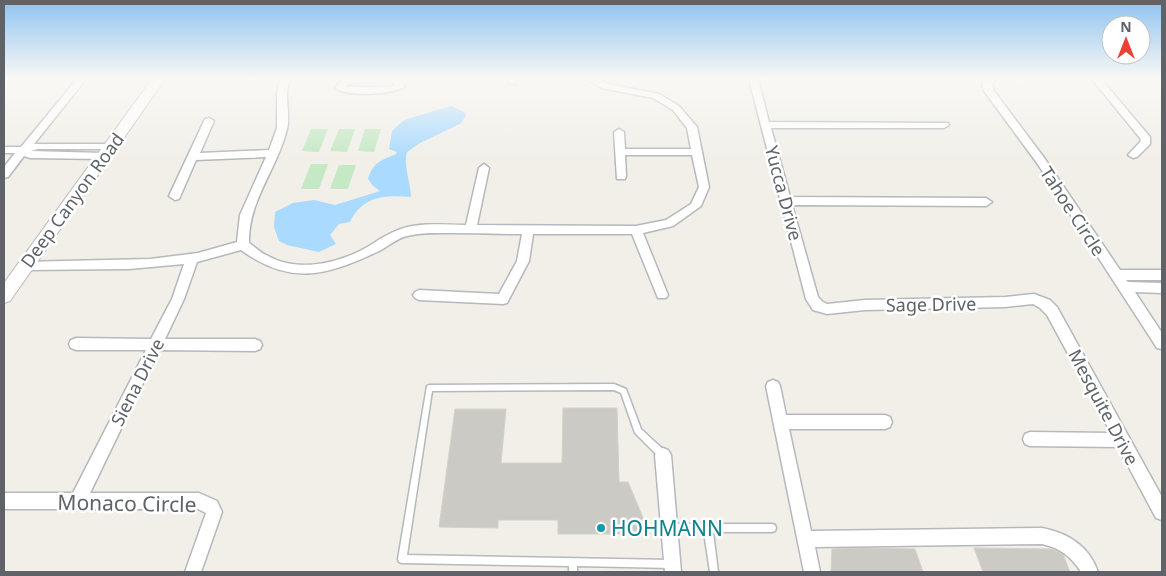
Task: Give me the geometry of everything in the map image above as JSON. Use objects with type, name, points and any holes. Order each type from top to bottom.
[{"type":"street","points":[[4,174],[60,106]]},
{"type":"street","name":"Deep Canyon Road","points":[[4,296],[140,106]]},
{"type":"street","points":[[243,245],[242,232],[247,208],[275,153],[284,116],[282,106]]},
{"type":"street","points":[[243,245],[264,260],[288,268],[312,269],[340,264],[378,246],[386,239],[405,232],[434,228],[636,230],[669,223],[695,206],[704,187],[692,127],[672,106]]},
{"type":"street","name":"Yucca Drive","points":[[760,106],[812,299],[818,306]]},
{"type":"street","name":"Tahoe Circle","points":[[1000,106],[1041,161],[1162,344]]},
{"type":"street","points":[[1118,106],[1145,137],[1146,142],[1133,155]]},
{"type":"street","points":[[175,196],[209,121]]},
{"type":"street","points":[[766,125],[944,125]]},
{"type":"street","points":[[619,132],[621,176]]},
{"type":"street","points":[[4,150],[23,150],[30,155],[108,151]]},
{"type":"street","points":[[620,152],[698,152]]},
{"type":"street","points":[[192,157],[275,153]]},
{"type":"street","points":[[472,228],[484,168]]},
{"type":"street","points":[[787,201],[986,202]]},
{"type":"street","points":[[418,295],[502,299],[523,261],[528,230]]},
{"type":"street","points":[[636,230],[662,295]]},
{"type":"street","points":[[25,265],[113,265],[192,259],[243,245]]},
{"type":"street","name":"Siena Drive","points":[[77,502],[178,299],[192,259]]},
{"type":"street","points":[[1115,275],[1162,275]]},
{"type":"street","points":[[1124,288],[1162,288]]},
{"type":"street","name":"Sage Drive","points":[[818,306],[827,309],[865,305],[1005,302],[1034,299],[1045,304]]},
{"type":"street","name":"Mesquite Drive","points":[[1045,304],[1052,310],[1121,440],[1162,512]]},
{"type":"street","points":[[76,344],[255,345]]},
{"type":"street","points":[[773,386],[812,572]]},
{"type":"street","points":[[781,422],[885,422]]},
{"type":"street","points":[[1030,439],[1121,440]]},
{"type":"street","points":[[663,455],[672,568]]},
{"type":"street","name":"Monaco Circle","points":[[4,502],[199,501],[205,503],[214,512],[193,572]]},
{"type":"street","points":[[805,539],[1042,536],[1062,540],[1072,547],[1080,554],[1090,572]]},
{"type":"lane","points":[[663,455],[638,431],[624,391],[614,387],[429,388],[402,559],[573,562],[672,568]]},
{"type":"lane","points":[[669,528],[772,528]]},
{"type":"lane","points":[[708,528],[714,572]]},
{"type":"lane","points":[[573,562],[573,572]]},
{"type":"green space","points":[[311,129],[328,129],[319,152],[302,151]]},
{"type":"green space","points":[[339,129],[355,129],[347,152],[330,151]]},
{"type":"green space","points":[[365,129],[381,129],[374,152],[358,151]]},
{"type":"green space","points":[[311,164],[328,164],[319,189],[301,189]]},
{"type":"green space","points":[[339,165],[356,165],[348,189],[330,189]]},
{"type":"water","points":[[451,106],[464,112],[466,116],[460,124],[420,143],[407,152],[406,162],[411,197],[384,197],[368,202],[355,213],[350,222],[339,224],[330,235],[336,244],[319,252],[287,245],[279,241],[274,227],[275,212],[293,203],[314,200],[335,205],[380,191],[368,179],[376,165],[397,152],[389,149],[392,131],[404,120]]},
{"type":"building","points":[[563,408],[617,408],[619,482],[628,482],[650,534],[558,534],[558,520],[498,520],[498,528],[439,527],[455,409],[506,409],[501,463],[562,463]]},
{"type":"building","points":[[974,548],[1051,549],[1063,554],[1070,572],[983,572]]},
{"type":"building","points":[[832,549],[915,549],[923,572],[831,572]]},
{"type":"place","name":"HOHMANN","points":[[601,528]]}]
